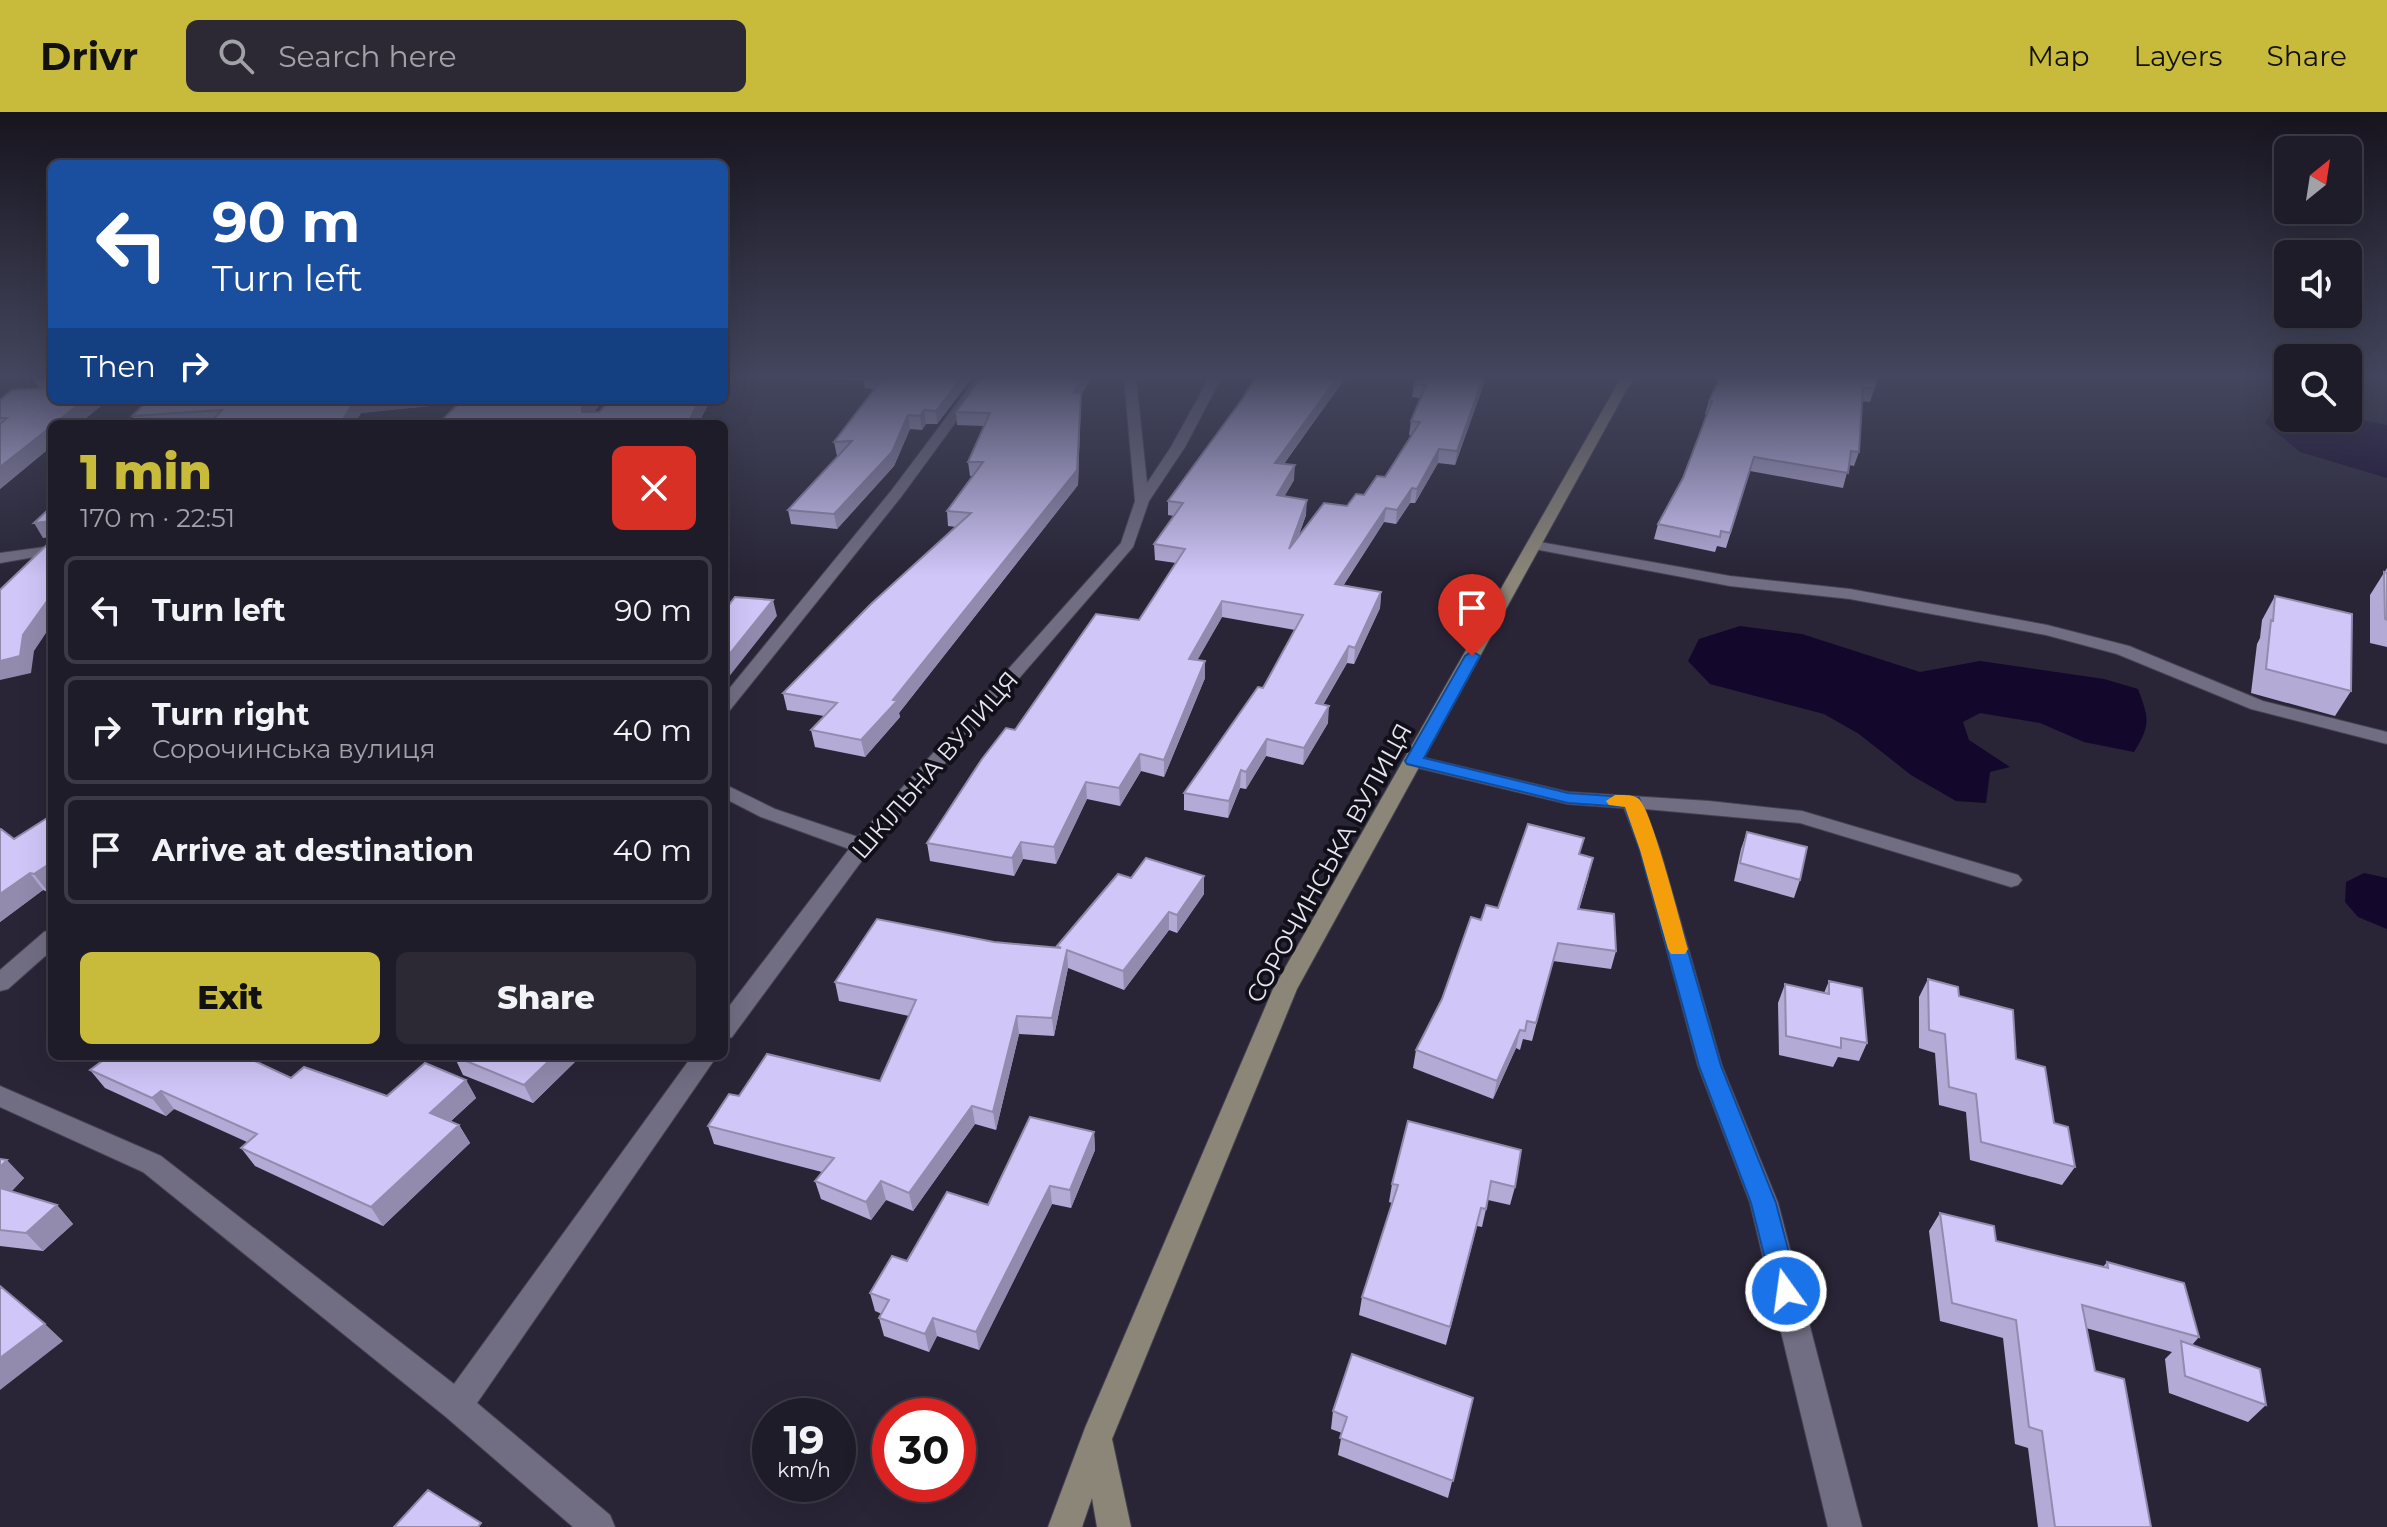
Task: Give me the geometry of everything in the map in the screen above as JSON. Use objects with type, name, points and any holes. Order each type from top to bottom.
[{"type":"main road","name":"СОРОЧИНСЬКА ВУЛИЦЯ","points":[[1065,1527],[1096,1439],[1285,989],[1590,444]]},
{"type":"main road","points":[[1096,1439],[1114,1527]]},
{"type":"street","points":[[728,701],[933,444]]},
{"type":"street","name":"ШКІЛЬНА ВУЛИЦЯ","points":[[1136,444],[1142,501]]},
{"type":"street","name":"ШКІЛЬНА ВУЛИЦЯ","points":[[728,1026],[862,846],[1128,544],[1142,501],[1180,444]]},
{"type":"street","points":[[1534,545],[1730,581],[1850,594],[2047,630],[2123,650],[2257,705],[2387,738]]},
{"type":"street","points":[[0,558],[48,551]]},
{"type":"street","points":[[1413,761],[1568,798],[1802,817],[2011,880]]},
{"type":"street","points":[[728,792],[768,813],[862,846]]},
{"type":"street","points":[[1632,802],[1650,850],[1710,1066],[1764,1203],[1845,1527]]},
{"type":"street","points":[[0,983],[48,941]]},
{"type":"street","points":[[457,1406],[702,1060]]},
{"type":"street","points":[[0,1096],[152,1164],[457,1406],[598,1527]]},
{"type":"shaded area","points":[[2290,444],[2387,444],[2387,478],[2300,452]]},
{"type":"shaded area","points":[[1740,626],[1802,634],[1920,672],[1980,661],[2104,679],[2138,689],[2146,715],[2146,728],[2134,752],[2084,742],[2040,723],[1980,713],[1963,722],[1969,740],[2010,767],[1990,772],[1986,803],[1956,801],[1911,775],[1859,734],[1824,714],[1710,684],[1688,661],[1699,639]]},
{"type":"shaded area","points":[[2364,873],[2387,878],[2387,929],[2358,917],[2345,902],[2346,882]]},
{"type":"building","points":[[0,444],[29,444],[0,467]]},
{"type":"building","points":[[849,444],[895,444],[892,452],[834,514],[788,510]]},
{"type":"building","points":[[976,444],[1078,444],[1077,470],[893,700],[897,701],[861,740],[811,730],[837,703],[783,693],[871,604],[971,513],[947,511],[983,462],[968,462]]},
{"type":"building","points":[[1209,444],[1289,444],[1275,463],[1295,465],[1277,495],[1307,500],[1289,549],[1324,503],[1347,506],[1356,494],[1364,495],[1377,476],[1385,477],[1406,444],[1459,444],[1457,451],[1439,449],[1417,489],[1412,488],[1397,510],[1386,508],[1335,584],[1381,592],[1355,648],[1349,646],[1316,703],[1329,706],[1304,748],[1267,739],[1246,772],[1241,770],[1229,801],[1184,793],[1258,687],[1263,688],[1303,615],[1222,601],[1189,659],[1205,661],[1164,760],[1140,754],[1119,788],[1086,782],[1054,847],[1021,842],[1012,858],[927,843],[982,759],[1006,728],[1015,730],[1096,614],[1139,620],[1185,549],[1154,544],[1183,503],[1168,501]]},
{"type":"building","points":[[1696,444],[1859,444],[1859,452],[1851,451],[1848,473],[1754,457],[1730,533],[1721,531],[1720,537],[1658,524],[1683,478]]},
{"type":"building","points":[[48,510],[48,521],[34,523]]},
{"type":"building","points":[[48,544],[48,600],[23,635],[20,656],[0,661],[0,590]]},
{"type":"building","points":[[2384,572],[2387,573],[2387,620],[2385,619]]},
{"type":"building","points":[[2275,596],[2352,614],[2351,691],[2266,669]]},
{"type":"building","points":[[735,597],[773,600],[728,656],[728,606]]},
{"type":"building","points":[[48,818],[48,865],[0,894],[0,830],[14,839]]},
{"type":"building","points":[[1528,824],[1584,838],[1579,854],[1593,858],[1578,909],[1614,914],[1616,951],[1558,943],[1536,1023],[1527,1021],[1525,1031],[1520,1030],[1497,1081],[1416,1050],[1442,999],[1471,917],[1481,920],[1486,905],[1498,908]]},
{"type":"building","points":[[1747,832],[1807,847],[1800,880],[1740,863]]},
{"type":"building","points":[[1146,858],[1204,876],[1177,915],[1169,912],[1123,971],[1067,950],[1052,1018],[1017,1016],[993,1112],[972,1106],[909,1193],[881,1181],[866,1202],[815,1181],[834,1158],[708,1126],[729,1094],[739,1096],[767,1054],[880,1081],[916,1000],[835,982],[877,919],[994,942],[1061,948],[1057,946],[1118,874],[1131,878]]},
{"type":"building","points":[[1928,979],[1958,987],[1959,996],[2013,1010],[2016,1059],[2045,1067],[2054,1123],[2068,1127],[2075,1167],[1981,1142],[1976,1094],[1949,1087],[1945,1034],[1929,1030]]},
{"type":"building","points":[[1829,981],[1862,988],[1867,1043],[1841,1038],[1841,1048],[1786,1036],[1785,984],[1829,994]]},
{"type":"building","points":[[104,1060],[253,1060],[291,1078],[304,1067],[387,1096],[425,1063],[466,1080],[430,1113],[459,1125],[371,1207],[241,1148],[257,1134],[161,1091],[152,1098],[90,1070]]},
{"type":"building","points":[[464,1060],[550,1060],[524,1085]]},
{"type":"building","points":[[1030,1117],[1094,1132],[1070,1190],[1050,1186],[976,1332],[933,1318],[925,1334],[879,1318],[889,1300],[870,1293],[892,1256],[907,1261],[947,1192],[988,1205]]},
{"type":"building","points":[[1408,1121],[1521,1150],[1515,1187],[1491,1181],[1486,1209],[1481,1208],[1450,1327],[1362,1297],[1398,1185],[1392,1184]]},
{"type":"building","points":[[0,1188],[57,1205],[26,1233],[0,1230]]},
{"type":"building","points":[[1940,1213],[1994,1226],[1996,1241],[2108,1268],[2107,1262],[2184,1283],[2199,1337],[2082,1305],[2095,1371],[2124,1379],[2151,1527],[2055,1527],[2042,1431],[2029,1427],[2016,1320],[1952,1303]]},
{"type":"building","points":[[0,1286],[45,1324],[0,1358]]},
{"type":"building","points":[[2181,1341],[2260,1369],[2266,1405],[2185,1376]]},
{"type":"building","points":[[1352,1354],[1473,1398],[1453,1481],[1340,1438],[1347,1417],[1333,1411]]},
{"type":"building","points":[[428,1490],[481,1523],[478,1527],[394,1527]]},
{"type":"slow traffic","points":[[1615,801],[1632,802],[1650,850],[1678,949]]},
{"type":"route","points":[[1472,656],[1413,761],[1568,798],[1632,802],[1650,850],[1710,1066],[1764,1203],[1786,1291]]}]
